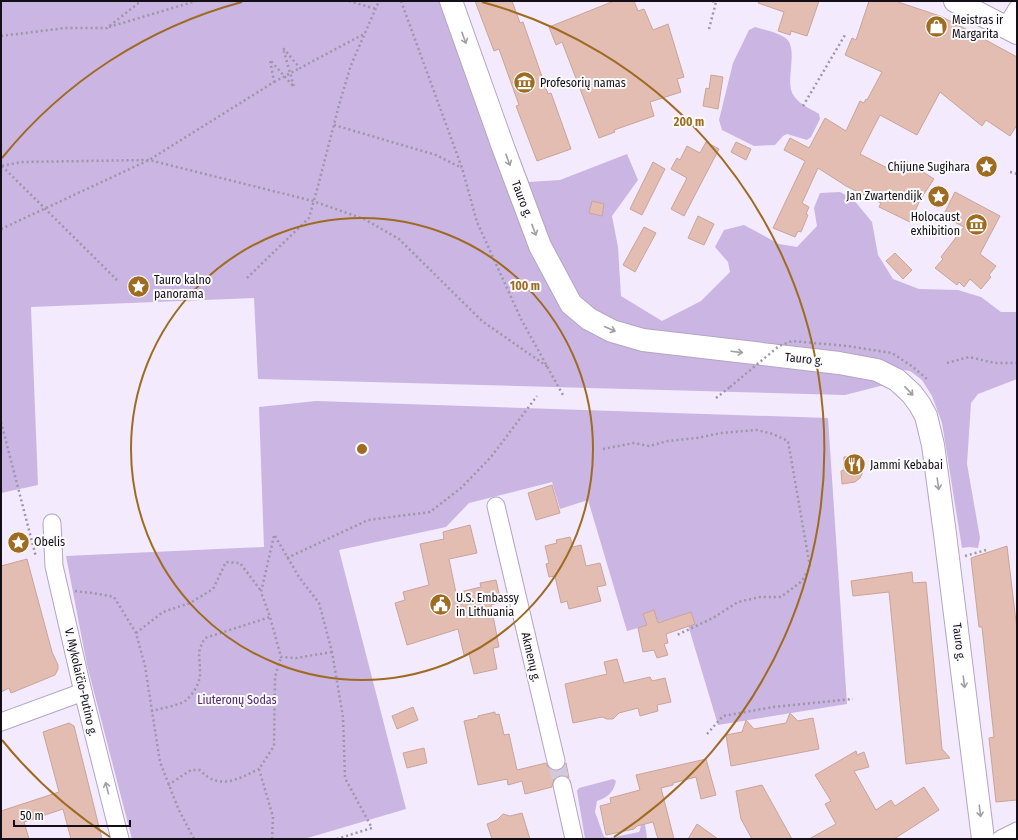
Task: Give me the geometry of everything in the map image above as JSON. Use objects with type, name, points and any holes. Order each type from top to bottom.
[{"type":"main road","name":"Tauro g.","points":[[451,1],[540,246],[571,304],[589,319],[612,331],[643,340],[839,363],[877,370],[897,380],[912,394],[920,405],[926,416],[933,445],[946,534],[983,839]]},
{"type":"main road","points":[[955,1],[1013,23]]},
{"type":"street","name":"Akmenų g.","points":[[496,506],[556,761]]},
{"type":"street","name":"V. Mykolaičio-Putino g.","points":[[52,523],[54,566],[82,692],[120,839]]},
{"type":"street","points":[[1,722],[82,692]]},
{"type":"street","points":[[562,785],[574,839]]},
{"type":"street","points":[[1001,839],[1017,831]]},
{"type":"path","points":[[107,28],[141,1]]},
{"type":"path","points":[[1,36],[65,28],[107,28],[196,1]]},
{"type":"path","points":[[349,1],[376,9]]},
{"type":"path","points":[[247,278],[309,218],[351,65],[380,1]]},
{"type":"path","points":[[401,1],[462,168],[477,222],[521,319],[564,397]]},
{"type":"path","points":[[709,29],[716,2],[712,1]]},
{"type":"path","points":[[1,229],[149,160],[284,76],[364,34]]},
{"type":"path","points":[[803,106],[845,35]]},
{"type":"path","points":[[274,82],[270,60],[294,87],[283,48],[300,68]]},
{"type":"path","points":[[334,126],[436,155],[462,168]]},
{"type":"path","points":[[1,166],[21,162],[149,160],[314,201],[364,219],[399,239],[482,321],[548,367]]},
{"type":"path","points":[[1,166],[118,281]]},
{"type":"path","points":[[1010,172],[1017,174]]},
{"type":"path","points":[[716,398],[779,346],[792,341],[847,346],[892,353],[913,367],[928,380]]},
{"type":"path","points":[[947,363],[969,357],[995,363],[1017,363]]},
{"type":"path","points":[[287,558],[368,520],[430,512],[462,488],[491,457],[537,396]]},
{"type":"path","points":[[603,449],[634,443],[649,446],[668,441],[697,438],[721,433],[757,430],[773,434],[788,441],[810,567],[802,581],[781,597],[760,597],[738,602],[713,618],[677,635]]},
{"type":"path","points":[[262,592],[274,536],[299,577],[319,603],[332,652],[343,717],[345,778],[372,828],[337,839]]},
{"type":"path","points":[[969,555],[986,550]]},
{"type":"path","points":[[136,633],[163,612],[190,603],[213,588],[226,562],[240,563],[262,592],[281,657],[275,677],[274,746],[259,769],[233,781],[215,781],[200,770],[191,770],[168,785]]},
{"type":"path","points":[[70,590],[114,597],[136,633],[145,666],[160,762],[178,808],[194,839]]},
{"type":"path","points":[[152,712],[184,702],[196,687],[201,673],[199,654],[200,646],[205,638],[270,617]]},
{"type":"path","points":[[281,657],[296,658],[332,652]]},
{"type":"path","points":[[707,734],[723,716],[773,707],[853,699]]},
{"type":"path","points":[[259,769],[273,817],[272,839]]},
{"type":"green space","points":[[1,1],[442,1],[491,84],[529,182],[560,180],[627,154],[638,180],[612,216],[618,247],[621,296],[662,321],[701,301],[730,272],[728,262],[715,247],[724,230],[744,225],[779,244],[797,247],[817,226],[814,208],[820,193],[840,192],[853,199],[872,222],[878,255],[893,279],[919,289],[958,290],[981,297],[1001,312],[1017,312],[1017,379],[978,394],[971,403],[967,464],[980,538],[978,548],[962,548],[942,423],[932,396],[922,380],[910,371],[898,369],[888,384],[845,395],[258,379],[254,298],[31,307],[38,485],[1,493]]},
{"type":"green space","points":[[755,27],[781,35],[789,42],[792,56],[790,82],[791,90],[799,101],[819,114],[820,119],[811,137],[807,140],[787,134],[783,136],[775,145],[754,146],[722,130],[719,120],[733,63],[749,30]]},
{"type":"green space","name":"Liuteronų Sodas","points":[[316,401],[828,418],[847,704],[718,725],[685,615],[627,631],[588,500],[560,509],[552,482],[469,503],[446,527],[339,550],[406,809],[304,839],[132,839],[87,665],[66,556],[264,547],[259,407]]},
{"type":"green space","points":[[613,779],[616,781],[612,792],[597,801],[595,812],[604,837],[609,838],[639,832],[641,824],[638,810],[644,820],[647,839],[585,839],[577,791],[579,788]]},
{"type":"building","points":[[475,1],[512,1],[520,23],[523,22],[548,94],[551,93],[571,149],[537,161],[516,106],[519,105],[499,49],[494,51]]},
{"type":"building","points":[[614,1],[634,1],[638,11],[644,9],[653,30],[668,24],[684,77],[677,79],[681,92],[650,102],[654,116],[614,130],[615,132],[599,138],[562,42],[556,45],[549,27]]},
{"type":"building","points":[[759,1],[819,1],[807,36],[791,31],[790,35],[778,31],[784,12],[758,3]]},
{"type":"building","points":[[869,1],[895,1],[940,16],[1017,57],[1017,125],[1010,136],[986,120],[982,126],[940,92],[917,135],[880,115],[860,154],[897,173],[906,161],[934,179],[920,200],[910,222],[879,207],[881,203],[846,186],[818,168],[802,203],[809,207],[806,214],[808,215],[801,232],[798,231],[795,237],[773,228],[805,161],[784,150],[790,138],[809,148],[825,118],[846,131],[860,101],[864,103],[866,99],[867,100],[882,72],[845,55],[852,38],[856,40]]},
{"type":"building","points":[[711,75],[723,77],[718,109],[703,106],[706,88],[709,89]]},
{"type":"building","points":[[706,142],[719,149],[684,216],[671,209],[687,178],[671,169],[677,158],[680,160],[687,146],[700,153]]},
{"type":"building","points":[[736,142],[751,149],[746,160],[731,152]]},
{"type":"building","points":[[653,162],[665,169],[642,215],[630,209]]},
{"type":"building","points":[[955,192],[1000,216],[980,254],[996,266],[989,275],[991,277],[981,289],[970,279],[964,287],[959,282],[957,285],[935,268],[943,259],[941,257],[964,227],[943,216]]},
{"type":"building","points":[[592,201],[604,204],[602,216],[589,213]]},
{"type":"building","points":[[698,216],[714,224],[704,245],[688,238]]},
{"type":"building","points":[[644,227],[656,233],[635,272],[623,265]]},
{"type":"building","points":[[895,253],[912,270],[903,279],[886,261]]},
{"type":"building","points":[[861,456],[862,474],[860,478],[855,482],[842,484],[841,471],[844,470],[844,457]]},
{"type":"building","points":[[552,485],[560,513],[536,520],[528,493]]},
{"type":"building","name":"U.S. Embassy in Lithuania","points":[[470,525],[477,553],[449,559],[456,593],[481,587],[480,583],[496,580],[501,602],[491,605],[499,647],[493,648],[497,669],[474,674],[469,654],[464,655],[458,629],[407,645],[395,603],[405,600],[403,592],[429,585],[420,544],[444,539],[443,532]]},
{"type":"building","points":[[570,537],[573,547],[581,545],[586,566],[600,563],[606,585],[597,587],[601,601],[569,609],[567,601],[561,603],[555,576],[549,577],[546,564],[549,563],[545,546],[557,543],[556,540]]},
{"type":"building","points":[[1007,546],[1017,630],[1017,800],[996,802],[989,738],[994,737],[982,627],[979,627],[971,558]]},
{"type":"building","points":[[27,559],[58,669],[55,675],[11,693],[9,688],[1,692],[1,566]]},
{"type":"building","points":[[912,572],[913,583],[926,582],[942,749],[950,758],[906,764],[889,592],[853,596],[851,581]]},
{"type":"building","points":[[654,610],[658,623],[691,612],[695,624],[666,634],[668,643],[664,644],[668,655],[657,658],[654,650],[643,652],[638,628],[647,625],[643,614]]},
{"type":"building","points":[[617,659],[624,683],[650,677],[652,681],[665,678],[671,702],[657,705],[658,711],[640,716],[638,708],[619,713],[613,719],[602,717],[573,723],[565,684],[607,674],[604,662]]},
{"type":"building","points":[[413,707],[418,720],[397,729],[392,716]]},
{"type":"building","points":[[495,712],[495,715],[499,714],[504,735],[509,734],[517,770],[546,763],[549,768],[554,771],[558,771],[563,768],[566,763],[569,778],[565,775],[559,775],[555,778],[552,787],[525,794],[522,781],[508,785],[507,779],[478,785],[464,721]]},
{"type":"building","points":[[790,713],[798,721],[813,718],[819,749],[731,766],[726,735],[742,732],[746,720],[754,729],[786,723]]},
{"type":"building","points":[[69,723],[74,726],[102,839],[71,839],[63,809],[24,822],[29,839],[1,839],[1,811],[59,792],[43,732]]},
{"type":"building","points":[[424,748],[427,763],[407,768],[403,753]]},
{"type":"building","points":[[856,751],[857,755],[864,752],[869,767],[854,771],[876,810],[891,800],[895,806],[924,787],[939,810],[894,839],[809,839],[836,824],[825,804],[831,801],[815,775]]},
{"type":"building","points":[[706,759],[716,795],[701,799],[696,777],[661,788],[674,839],[658,839],[653,822],[637,826],[634,829],[606,835],[600,806],[611,803],[610,798],[640,790],[636,775]]},
{"type":"building","points":[[762,785],[792,839],[752,839],[741,819],[736,791]]},
{"type":"building","points":[[522,813],[530,839],[492,839],[487,824],[497,820],[503,814],[510,816]]},
{"type":"building","points":[[697,824],[718,839],[688,839]]},
{"type":"tunnel","points":[[556,761],[562,785]]},
{"type":"place","name":"Meistras ir Margarita","points":[[937,27]]},
{"type":"place","name":"Profesorių namas","points":[[525,83]]},
{"type":"place","name":"Chijune Sugihara","points":[[986,167]]},
{"type":"place","name":"Jan Zwartendijk","points":[[938,196]]},
{"type":"place","name":"Holocaust exhibition","points":[[976,224]]},
{"type":"place","name":"Tauro kalno panorama","points":[[139,287]]},
{"type":"place","name":"Jammi Kebabai","points":[[854,465]]},
{"type":"place","name":"Obelis","points":[[19,542]]},
{"type":"place","name":"U.S. Embassy in Lithuania","points":[[440,605]]}]
